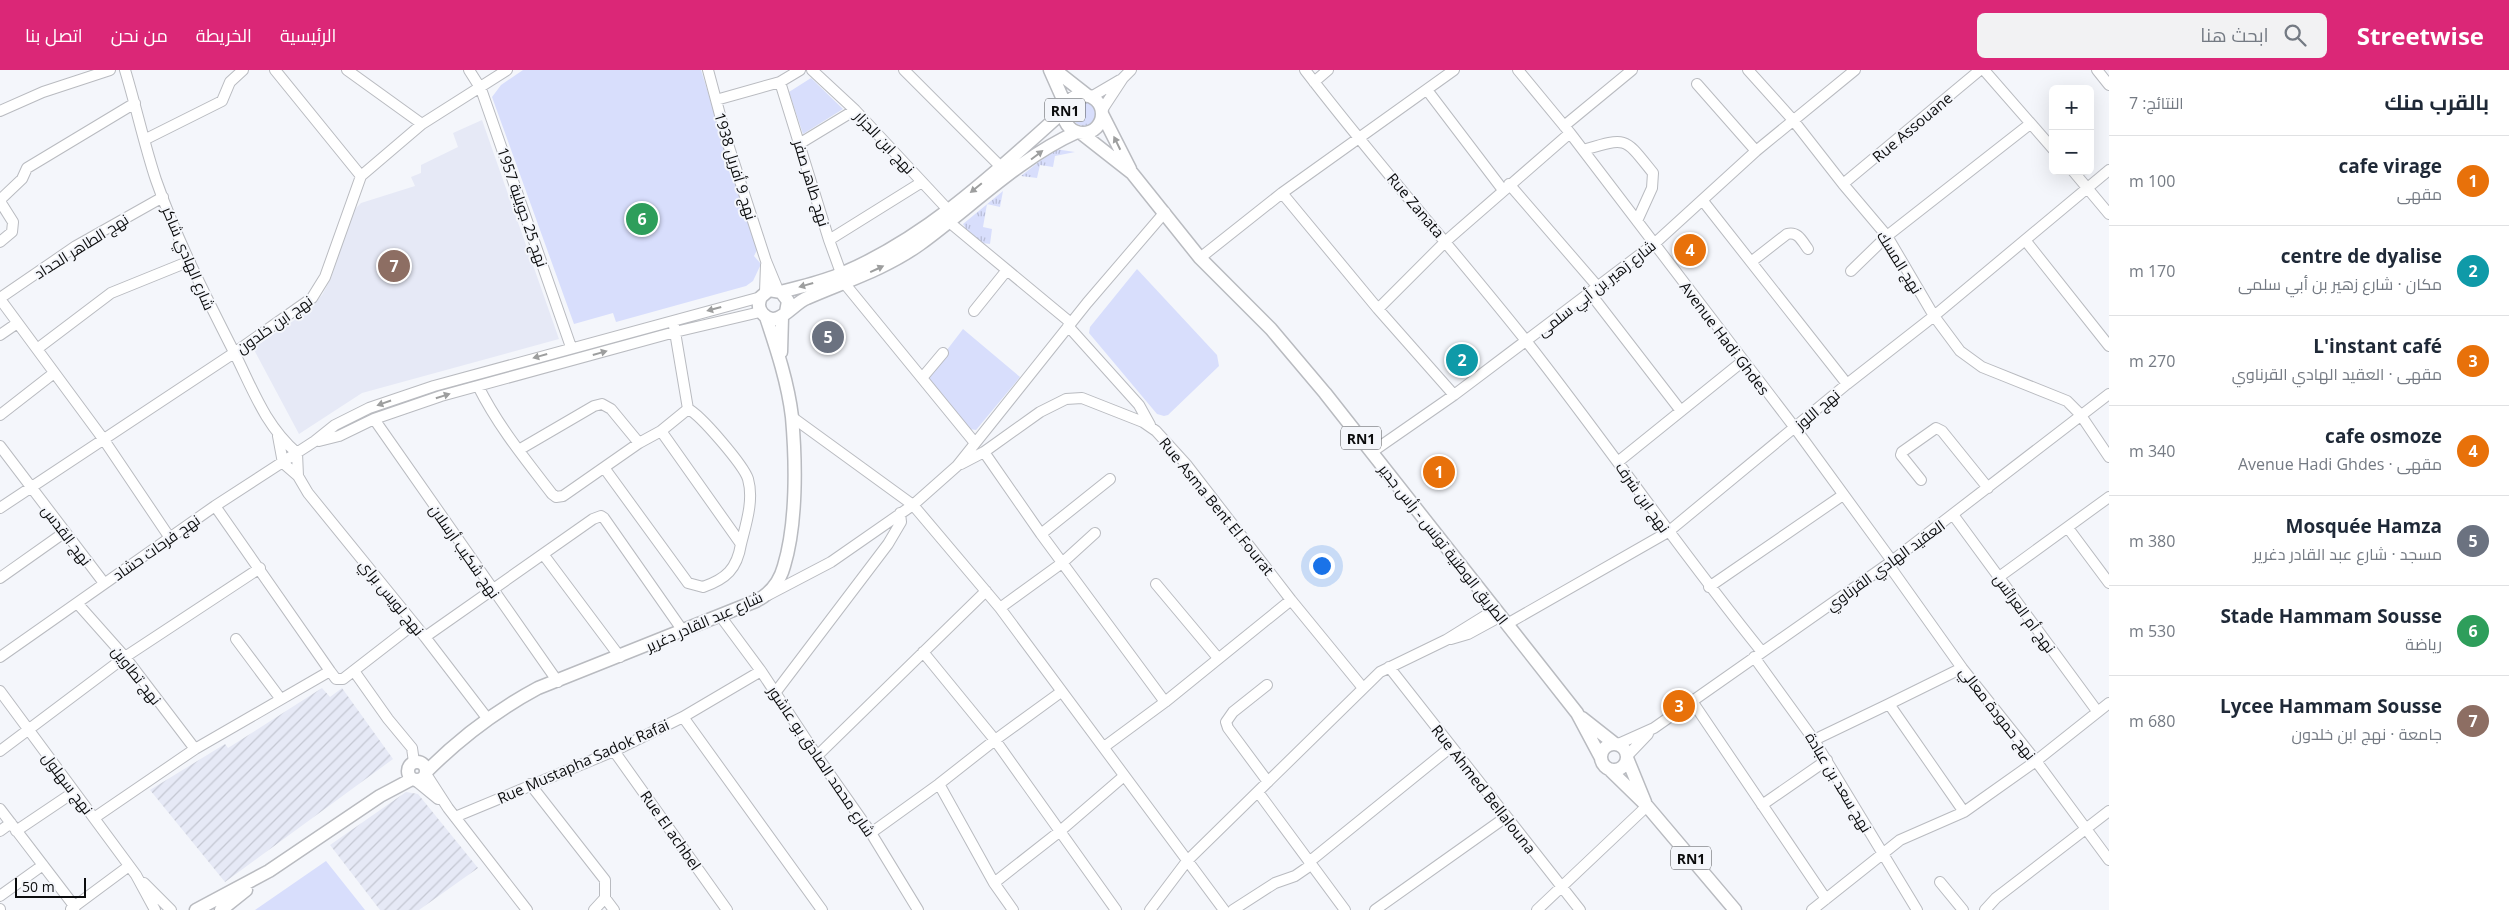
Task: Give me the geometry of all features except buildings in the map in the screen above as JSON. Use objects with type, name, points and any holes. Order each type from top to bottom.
[{"type":"main road","name":"RN1","points":[[1050,70],[1066,108],[1067,123],[1079,132],[1090,132],[1098,127],[1102,112],[1098,102],[1055,70]]},
{"type":"main road","name":"RN1","points":[[1066,108],[1075,97],[1090,96]]},
{"type":"main road","points":[[843,279],[763,295],[759,307],[763,315],[771,319],[784,315],[799,301],[843,279],[904,254],[1005,171],[1066,108]]},
{"type":"main road","name":"الطريق الوطنية تونس - رأس جدير","points":[[1102,112],[1132,173]]},
{"type":"main road","points":[[1005,171],[1047,147],[1079,132]]},
{"type":"main road","name":"الطريق الوطنية تونس - رأس جدير","points":[[1079,132],[1132,173],[1200,258],[1271,328],[1372,452],[1576,713],[1601,758]]},
{"type":"main road","points":[[780,291],[788,301],[784,315]]},
{"type":"main road","name":"شارع عبد القادر دغرير","points":[[221,910],[269,871],[417,772],[487,718],[538,688],[558,682],[720,616],[765,596],[774,587],[784,567],[794,496],[792,417],[781,359],[763,315]]},
{"type":"main road","name":"شارع عبد القادر دغرير","points":[[781,359],[784,315]]},
{"type":"main road","name":"الطريق الوطنية تونس - رأس جدير","points":[[1576,713],[1615,744]]},
{"type":"main road","points":[[1601,758],[1603,750],[1615,744]]},
{"type":"main road","name":"RN1","points":[[1615,744],[1623,748],[1647,806]]},
{"type":"main road","points":[[1609,769],[1620,768],[1627,757]]},
{"type":"main road","name":"RN1","points":[[1601,758],[1604,767],[1609,769],[1647,806],[1735,910]]},
{"type":"main road","name":"شارع عبد القادر دغرير","points":[[196,910],[269,871]]},
{"type":"street","points":[[0,111],[43,92],[110,70]]},
{"type":"street","name":"شارع الهادي شاكر","points":[[125,70],[146,139],[152,168],[214,315],[255,396],[278,436],[296,453]]},
{"type":"street","points":[[146,139],[222,101],[230,82],[243,70]]},
{"type":"street","points":[[275,70],[361,176],[422,124],[481,89],[507,70]]},
{"type":"street","points":[[347,70],[422,124]]},
{"type":"street","name":"نهج 25 جويلية 1957","points":[[469,70],[481,89],[571,347]]},
{"type":"street","name":"نهج 9 أفريل 1938","points":[[708,70],[766,261]]},
{"type":"street","points":[[716,100],[780,82],[800,70]]},
{"type":"street","name":"نهج ابن الجزار","points":[[812,70],[855,110],[951,216],[1007,270],[1070,325],[1140,405],[1152,428]]},
{"type":"street","points":[[904,70],[1005,171]]},
{"type":"street","points":[[1102,112],[1123,78],[1131,70]]},
{"type":"street","name":"Rue Zanata","points":[[1305,70],[1446,241],[1526,342]]},
{"type":"street","points":[[1314,82],[1328,70]]},
{"type":"street","points":[[1200,258],[1282,193],[1454,70]]},
{"type":"street","name":"Avenue Hadi Ghdes","points":[[1518,70],[1584,150],[1795,428],[1890,563]]},
{"type":"street","points":[[1378,309],[1446,241],[1632,70]]},
{"type":"street","name":"نهج المسك","points":[[1748,70],[1793,120],[1887,236],[1934,316],[1960,351],[1982,367],[2067,401],[2080,414],[2109,457]]},
{"type":"street","name":"شارع زهير بن أبي سلمى","points":[[1372,452],[1526,342],[1654,244],[1756,151],[1855,70]]},
{"type":"street","points":[[1982,70],[2049,145]]},
{"type":"street","name":"Rue Assouane","points":[[1843,184],[1982,70]]},
{"type":"street","points":[[2097,70],[2107,80]]},
{"type":"street","points":[[1090,96],[1123,78]]},
{"type":"street","name":"نهج طاهر صفر","points":[[780,82],[843,279],[975,443]]},
{"type":"street","points":[[1697,84],[1756,151]]},
{"type":"street","points":[[1427,90],[1506,187],[1594,290],[1681,411]]},
{"type":"street","points":[[0,242],[12,232],[14,224],[1,200],[22,179],[27,168],[135,103]]},
{"type":"street","points":[[799,144],[855,110]]},
{"type":"street","points":[[1851,271],[1887,236],[2030,124]]},
{"type":"street","points":[[1584,150],[1619,140],[1629,143],[1653,173],[1652,188],[1637,221]]},
{"type":"street","name":"نهج اللوز","points":[[1150,910],[1187,861],[1363,688],[1389,667],[1501,616],[1668,532],[1847,384],[1934,316],[2109,170]]},
{"type":"street","points":[[2077,175],[2109,214]]},
{"type":"street","name":"نهج ابن خلدون","points":[[0,508],[301,307],[318,292],[326,277],[361,176]]},
{"type":"street","points":[[829,240],[922,182]]},
{"type":"street","points":[[1282,193],[1378,309],[1454,395]]},
{"type":"street","name":"نهج الطاهر الحداد","points":[[0,298],[76,246],[163,197]]},
{"type":"street","points":[[1703,201],[1847,384]]},
{"type":"street","points":[[765,596],[831,562],[912,504],[957,466],[1070,325],[1165,212]]},
{"type":"street","points":[[1751,262],[1792,232],[1797,234],[1808,249]]},
{"type":"street","points":[[2025,240],[2109,346]]},
{"type":"street","points":[[37,349],[111,293],[190,261]]},
{"type":"street","points":[[315,442],[334,426],[369,408],[434,386],[763,295],[766,261]]},
{"type":"street","points":[[766,261],[780,291]]},
{"type":"street","points":[[974,311],[1007,270]]},
{"type":"street","points":[[0,298],[16,324],[37,349],[104,440],[170,538]]},
{"type":"street","points":[[315,442],[339,436],[374,419],[478,386],[675,332],[763,315]]},
{"type":"street","points":[[605,469],[690,585],[703,587],[726,575],[737,562],[749,512],[747,477],[705,421],[688,409],[673,320]]},
{"type":"street","points":[[0,335],[16,324]]},
{"type":"street","name":"نهج ابن شرف","points":[[1526,342],[1619,461],[1668,532],[1758,655]]},
{"type":"street","points":[[922,378],[942,353]]},
{"type":"street","points":[[1619,461],[1743,361]]},
{"type":"street","points":[[0,415],[54,373]]},
{"type":"street","points":[[478,386],[499,425],[556,497],[563,496],[605,469],[639,443],[661,431],[688,409]]},
{"type":"street","name":"العقيد الهادي القرناوي","points":[[1654,728],[1890,563],[1954,516],[2080,414],[2109,394]]},
{"type":"street","name":"Rue Asma Bent El Fourat","points":[[957,466],[984,452],[1040,412],[1066,399],[1082,398],[1144,422],[1186,464],[1291,600],[1363,688]]},
{"type":"street","points":[[522,448],[594,406],[602,404],[611,409],[639,443]]},
{"type":"street","points":[[792,417],[912,504],[1000,608],[1224,910]]},
{"type":"street","name":"نهج شكيب أرسلان","points":[[374,419],[558,682]]},
{"type":"street","points":[[1921,480],[1901,455],[1902,452],[1936,428],[1942,431],[1988,488]]},
{"type":"street","points":[[661,431],[741,544]]},
{"type":"street","name":"شارع الهادي شاكر","points":[[278,436],[283,463]]},
{"type":"street","name":"نهج فرحات حشاد","points":[[0,658],[215,506],[315,442]]},
{"type":"street","name":"نهج القدس","points":[[0,446],[104,583]]},
{"type":"street","points":[[984,452],[1041,534],[1165,702]]},
{"type":"street","points":[[296,453],[298,476]]},
{"type":"street","points":[[283,463],[298,476]]},
{"type":"street","name":"نهج لويس براي","points":[[298,476],[308,493],[425,637],[487,718]]},
{"type":"street","points":[[1041,534],[1110,479]]},
{"type":"street","points":[[1709,588],[1843,496]]},
{"type":"street","points":[[1999,577],[2109,496]]},
{"type":"street","points":[[215,506],[338,680],[354,671],[414,624]]},
{"type":"street","points":[[775,693],[888,544],[901,522],[900,513]]},
{"type":"street","points":[[425,637],[593,519],[600,516],[604,518],[683,631]]},
{"type":"street","name":"نهج أم العرائس","points":[[1954,516],[2097,711]]},
{"type":"street","points":[[2068,528],[2109,583]]},
{"type":"street","points":[[0,578],[65,532]]},
{"type":"street","points":[[1000,608],[1062,563],[1095,534]]},
{"type":"street","points":[[543,554],[620,657]]},
{"type":"street","name":"نهج حمودة معالي","points":[[1890,563],[1962,668],[2036,761],[2109,860]]},
{"type":"street","points":[[0,751],[125,657],[260,568]]},
{"type":"street","points":[[1156,584],[1218,658]]},
{"type":"street","points":[[817,756],[986,591]]},
{"type":"street","points":[[1104,747],[1165,702],[1291,600]]},
{"type":"street","name":"نهج تطاوين","points":[[77,602],[125,657],[195,749]]},
{"type":"street","name":"شارع محمد الصادق بو عاشور","points":[[720,616],[761,670],[817,756],[871,832],[918,910]]},
{"type":"street","points":[[236,639],[280,698]]},
{"type":"street","points":[[923,652],[994,740],[1116,910]]},
{"type":"street","name":"نهج سعد بن عبادة","points":[[1758,655],[1827,760],[1917,910]]},
{"type":"street","name":"Rue Ahmed Bellalouna","points":[[1389,667],[1450,747],[1484,787],[1561,889],[1580,910]]},
{"type":"street","points":[[1814,740],[1962,668]]},
{"type":"street","points":[[94,818],[195,749],[330,670]]},
{"type":"street","name":"Rue Mustapha Sadok Rafai","points":[[455,817],[614,750],[683,717],[761,670]]},
{"type":"street","points":[[354,671],[388,719],[412,748],[417,772],[448,808],[527,910]]},
{"type":"street","points":[[1267,685],[1233,712],[1226,722],[1228,728],[1268,782]]},
{"type":"street","name":"نهج سهلول","points":[[0,691],[136,875],[171,910]]},
{"type":"street","points":[[871,832],[939,784],[994,740],[1061,692]]},
{"type":"street","points":[[1692,702],[1826,899]]},
{"type":"street","points":[[1812,910],[1900,840],[1964,812],[2036,761],[2109,702]]},
{"type":"street","points":[[1889,704],[1964,812]]},
{"type":"street","points":[[683,717],[822,910]]},
{"type":"street","points":[[1615,744],[1654,728]]},
{"type":"street","points":[[1627,757],[1654,728]]},
{"type":"street","points":[[1233,910],[1275,883],[1295,876],[1450,747]]},
{"type":"street","name":"Rue El achbel","points":[[614,750],[727,910]]},
{"type":"street","points":[[1762,805],[1827,760]]},
{"type":"street","points":[[994,883],[1059,832],[1124,776]]},
{"type":"street","points":[[530,784],[602,875],[606,884],[605,898],[594,910]]},
{"type":"street","points":[[939,784],[994,883],[1013,910]]},
{"type":"street","points":[[0,831],[14,827],[74,792]]},
{"type":"street","points":[[1258,792],[1345,910]]},
{"type":"street","points":[[1537,910],[1647,806]]},
{"type":"street","points":[[0,810],[43,865],[72,908],[129,866]]},
{"type":"street","points":[[1985,910],[1996,898],[2109,811]]},
{"type":"street","points":[[1376,910],[1506,817]]},
{"type":"street","points":[[0,896],[43,865]]},
{"type":"street","name":"نهج سهلول","points":[[136,875],[155,910]]},
{"type":"street","points":[[1940,882],[1963,910]]},
{"type":"street","points":[[605,898],[614,910]]},
{"type":"shaded area","points":[[482,120],[559,339],[362,393],[299,434],[253,348],[305,313],[322,295],[331,278],[352,212],[361,203],[415,186],[411,177],[421,173],[421,165],[458,147],[453,133]]},
{"type":"shaded area","points":[[322,688],[330,697],[342,688],[393,759],[225,882],[150,790],[225,744],[228,748]]},
{"type":"shaded area","points":[[406,792],[418,794],[478,868],[419,910],[380,910],[330,845]]},
{"type":"green space","points":[[523,70],[701,70],[757,250],[754,256],[761,264],[753,281],[746,286],[616,322],[613,313],[574,324],[492,97],[501,85]]},
{"type":"green space","points":[[811,78],[843,109],[803,134],[789,92]]},
{"type":"green space","points":[[1079,102],[1089,102],[1096,109],[1096,119],[1089,126],[1079,126],[1072,119],[1072,109]]},
{"type":"green space","points":[[1055,149],[1075,152],[1055,156],[1053,167],[1040,165],[1037,178],[1021,176]]},
{"type":"green space","points":[[1003,191],[1000,207],[987,204]]},
{"type":"green space","points":[[987,204],[983,227],[992,229],[990,244],[974,242],[963,224]]},
{"type":"green space","points":[[1137,269],[1217,355],[1219,366],[1168,415],[1164,416],[1157,414],[1089,333],[1090,327]]},
{"type":"green space","points":[[963,329],[1020,377],[976,430],[970,429],[927,376]]},
{"type":"green space","points":[[326,861],[365,910],[255,910]]},
{"type":"place","name":"Stade Hammam Sousse","points":[[642,219]]},
{"type":"place","name":"cafe osmoze","points":[[1690,250]]},
{"type":"place","name":"Lycee Hammam Sousse","points":[[394,266]]},
{"type":"place","name":"Mosquée Hamza","points":[[828,337]]},
{"type":"place","name":"centre de dyalise","points":[[1462,360]]},
{"type":"place","name":"cafe virage","points":[[1439,472]]},
{"type":"place","name":"L'instant café","points":[[1679,706]]}]
